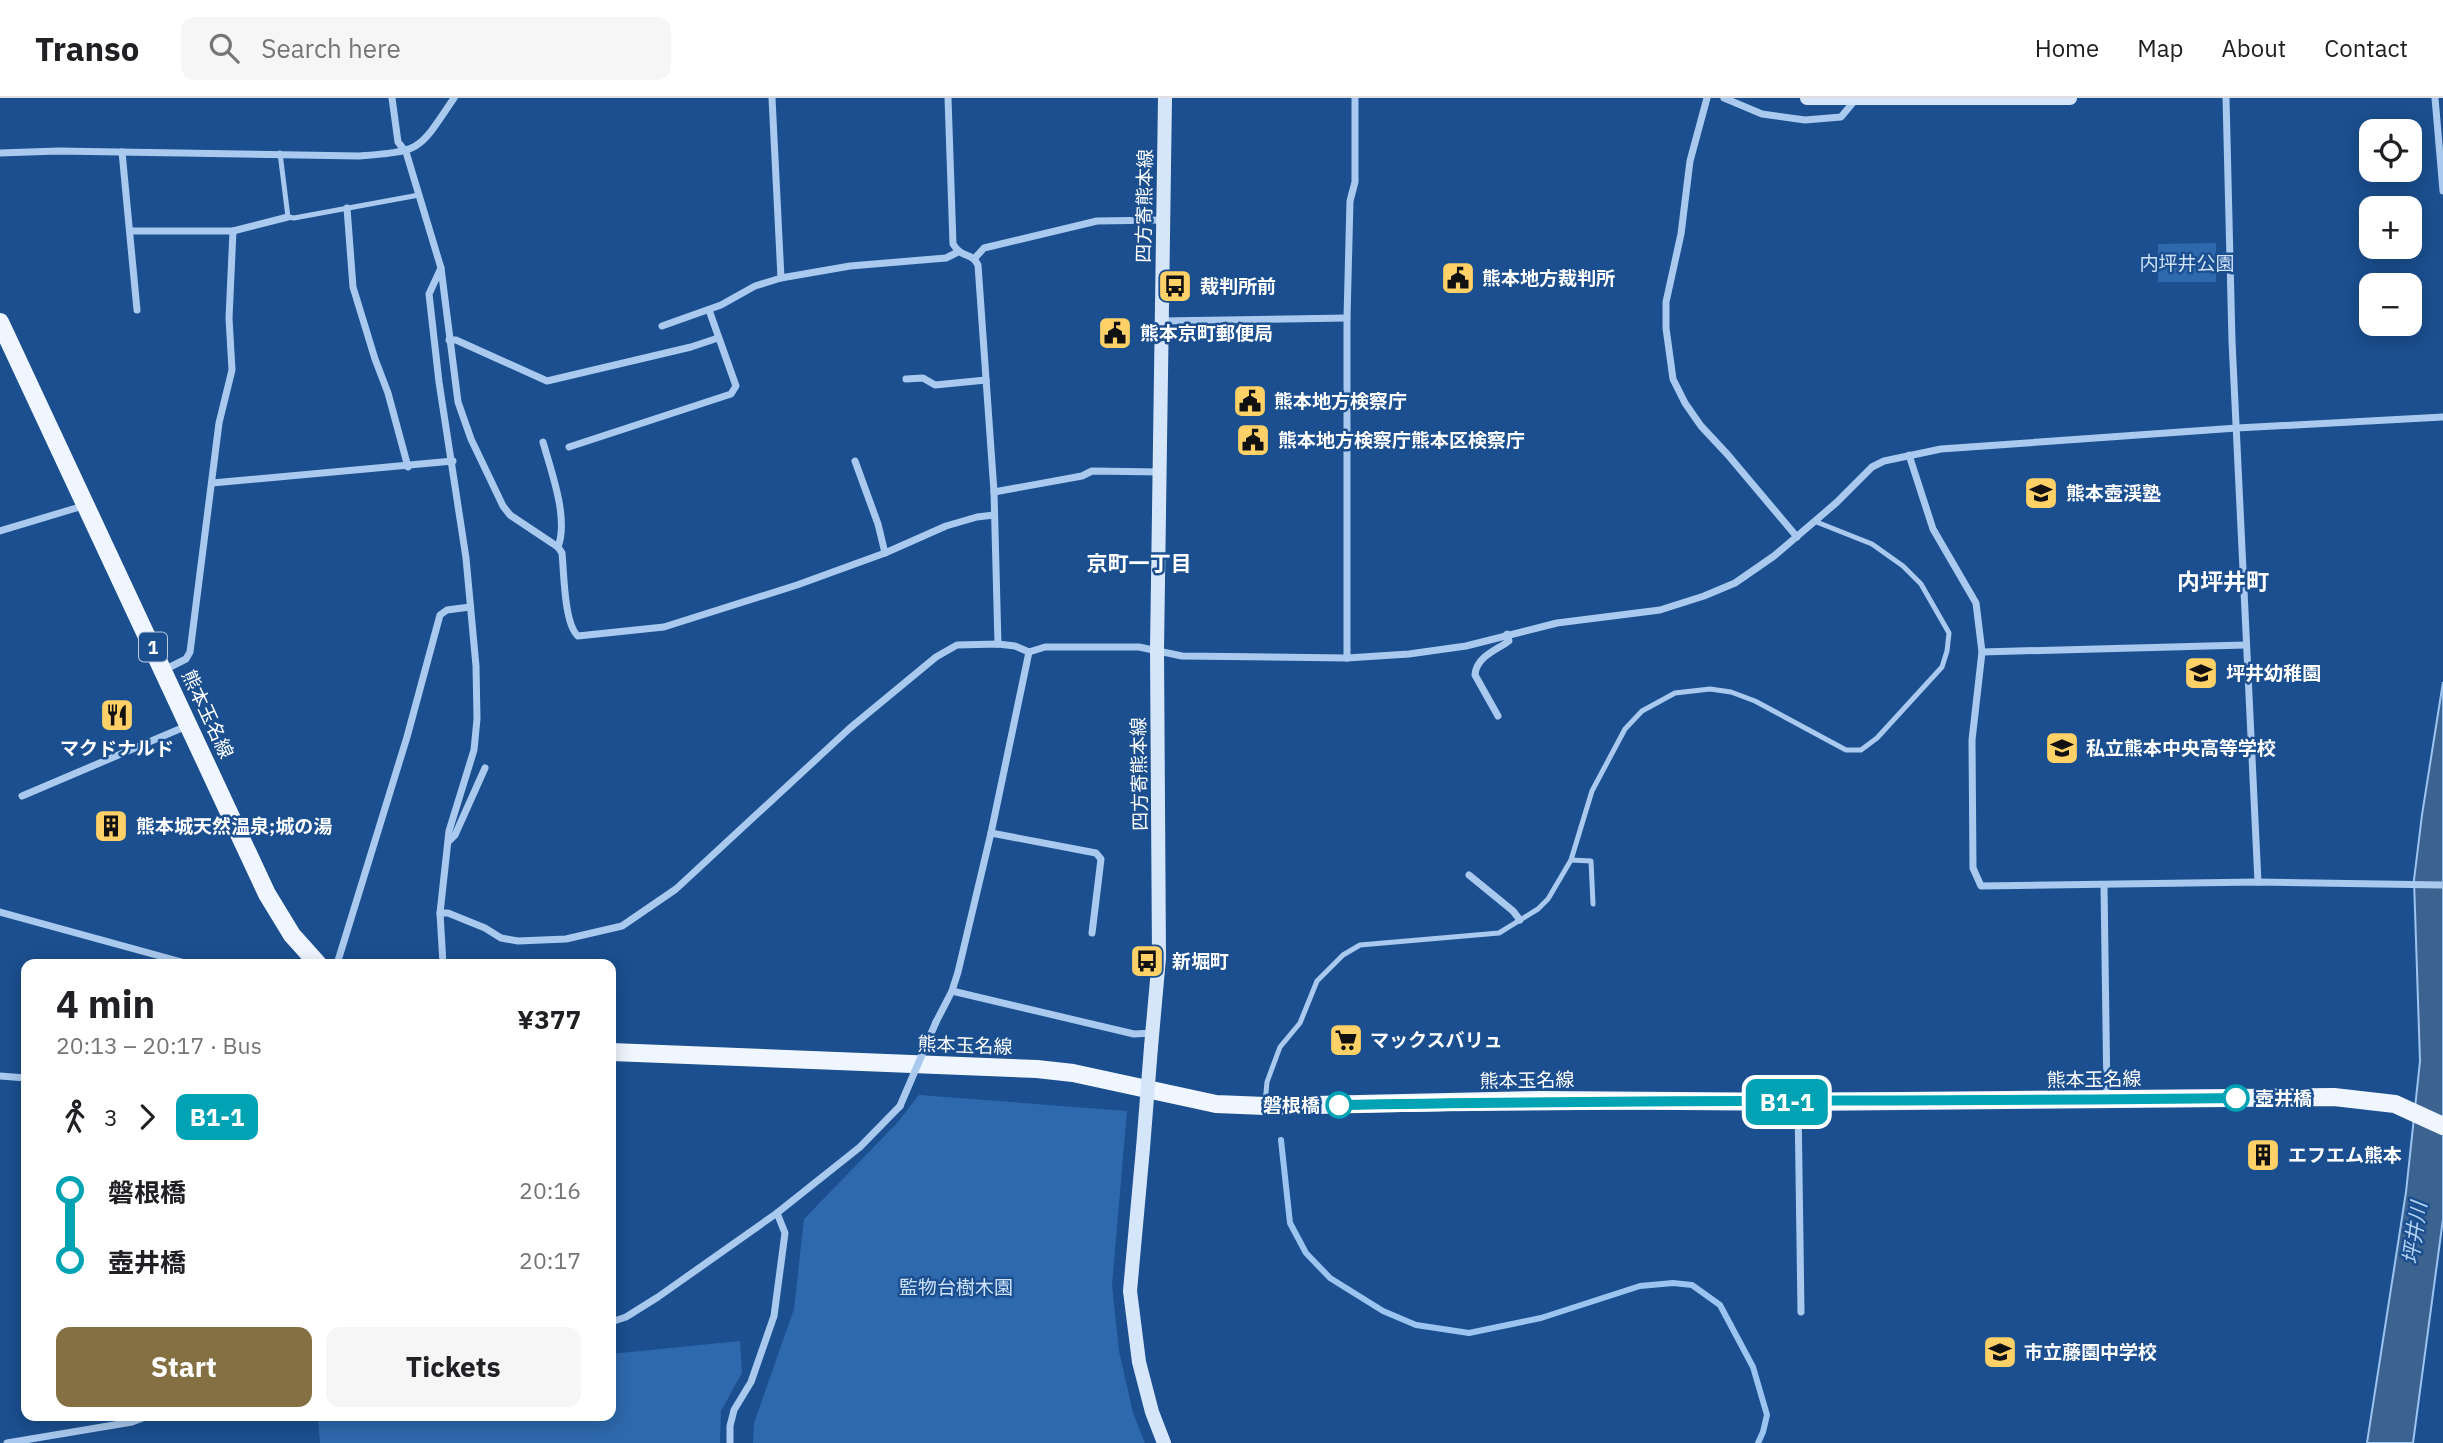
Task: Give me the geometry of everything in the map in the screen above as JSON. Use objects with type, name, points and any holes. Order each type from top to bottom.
[{"type":"main road","name":"四方寄熊本線","points":[[1164,1443],[1152,1412],[1139,1362],[1130,1291],[1159,958],[1157,650],[1165,98]]},
{"type":"main road","points":[[1807,98],[2070,98]]},
{"type":"main road","name":"熊本玉名線","points":[[0,322],[267,894],[292,935],[314,959]]},
{"type":"main road","name":"熊本玉名線","points":[[616,1052],[1037,1069],[1073,1073],[1216,1104],[1265,1106],[1541,1100],[1798,1102],[2334,1097],[2395,1104],[2443,1126]]},
{"type":"street","points":[[392,98],[398,142],[405,152],[441,268],[458,402],[471,439],[503,506],[510,515],[558,547],[562,553],[569,614],[573,632],[578,636],[664,627],[752,600],[885,553],[946,526],[994,515]]},
{"type":"street","points":[[0,153],[58,151],[359,156],[405,152],[418,146],[429,135],[454,98]]},
{"type":"street","points":[[772,98],[781,278]]},
{"type":"street","points":[[948,98],[953,244],[958,252],[974,259],[978,265],[994,492],[998,644]]},
{"type":"street","points":[[1347,658],[1348,318],[1350,201],[1355,182],[1355,98]]},
{"type":"street","points":[[1707,98],[1690,160],[1681,234],[1666,302],[1666,328],[1673,379],[1701,426],[1797,537]]},
{"type":"street","points":[[1724,98],[1762,114],[1805,120],[1841,117],[1856,98]]},
{"type":"street","points":[[2226,98],[2232,341],[2258,882]]},
{"type":"street","points":[[2435,98],[2443,191]]},
{"type":"street","points":[[122,152],[137,310]]},
{"type":"street","points":[[347,208],[353,287],[408,467]]},
{"type":"street","points":[[130,232],[233,231],[288,217]]},
{"type":"street","points":[[974,259],[984,248],[1097,220],[1163,220]]},
{"type":"street","points":[[164,670],[186,659],[190,652],[219,423],[232,370],[233,349],[229,318],[233,231]]},
{"type":"street","points":[[662,326],[709,310],[755,286],[781,278],[850,266],[946,258],[958,252]]},
{"type":"street","points":[[441,268],[429,294],[439,382],[467,558],[476,666],[474,750],[453,817],[440,913],[443,959]]},
{"type":"street","points":[[569,447],[731,394],[736,386],[709,310]]},
{"type":"street","points":[[1162,321],[1348,318]]},
{"type":"street","points":[[449,340],[456,340],[547,380],[691,347],[719,338]]},
{"type":"street","points":[[905,379],[923,378],[935,385],[986,380]]},
{"type":"street","points":[[440,913],[449,913],[501,938],[518,941],[566,939],[622,926],[676,889],[850,728],[936,657],[957,645],[998,644],[1015,646],[1029,653],[1045,647],[1139,647],[1182,656],[1347,658],[1409,654],[1466,646],[1557,622],[1660,610],[1735,583],[1774,556],[1815,522],[1872,467],[1909,455],[1941,449],[2443,416]]},
{"type":"street","points":[[543,442],[559,499],[561,539],[558,547]]},
{"type":"street","points":[[1909,455],[1933,529],[1976,603],[1982,652],[1972,740],[1973,868],[1981,886],[2258,882],[2443,885]]},
{"type":"street","points":[[212,483],[453,461]]},
{"type":"street","points":[[855,461],[878,524],[885,553]]},
{"type":"street","points":[[994,492],[1070,479],[1092,471],[1160,472]]},
{"type":"street","points":[[0,531],[85,505]]},
{"type":"street","points":[[339,959],[407,737],[440,615],[447,610],[470,607]]},
{"type":"street","points":[[1498,716],[1475,676],[1475,670],[1480,660],[1509,642],[1507,634]]},
{"type":"street","points":[[1982,652],[2245,645]]},
{"type":"street","points":[[616,1320],[658,1297],[777,1213],[860,1147],[900,1106],[952,991],[991,833],[1029,653]]},
{"type":"street","points":[[22,796],[189,725]]},
{"type":"street","points":[[449,842],[455,835],[485,768]]},
{"type":"street","points":[[991,833],[1096,853],[1101,859],[1092,933]]},
{"type":"street","points":[[1469,875],[1513,911],[1520,920]]},
{"type":"street","points":[[2104,885],[2107,1100]]},
{"type":"street","points":[[0,912],[171,959]]},
{"type":"street","points":[[952,991],[1152,1040]]},
{"type":"street","points":[[0,1076],[21,1078]]},
{"type":"street","points":[[1798,1102],[1801,1312]]},
{"type":"street","points":[[730,1443],[734,1410],[751,1382],[774,1316],[785,1233],[777,1213]]},
{"type":"street","points":[[7,1443],[135,1421]]},
{"type":"lane","points":[[280,153],[288,217],[419,195]]},
{"type":"lane","points":[[1265,1106],[1268,1082],[1280,1047],[1300,1023],[1317,981],[1343,955],[1360,945],[1499,933],[1538,909],[1548,899],[1572,860],[1592,791],[1619,739],[1633,720],[1655,703],[1675,693],[1710,689],[1731,692],[1755,701],[1846,750],[1861,750],[1877,738],[1942,667],[1949,633],[1921,584],[1903,566],[1872,544],[1815,522]]},
{"type":"lane","points":[[1572,860],[1591,861],[1593,904]]},
{"type":"green space","name":"内坪井公園","points":[[2216,243],[2216,282],[2158,282],[2158,244]]},
{"type":"green space","name":"監物台樹木園","points":[[919,1095],[1127,1111],[1112,1285],[1119,1351],[1133,1413],[1145,1443],[753,1443],[754,1423],[794,1309],[804,1219],[897,1123]]},
{"type":"green space","points":[[740,1341],[742,1373],[721,1411],[720,1443],[320,1443],[318,1421],[616,1421],[616,1353]]},
{"type":"water","name":"坪井川","points":[[2443,682],[2443,1219],[2413,1443],[2367,1443],[2406,1192],[2420,1061],[2414,880]]},
{"type":"waterway","points":[[1281,1140],[1290,1223],[1306,1253],[1330,1278],[1383,1311],[1416,1325],[1469,1333],[1541,1318],[1640,1286],[1673,1283],[1692,1285],[1720,1305],[1753,1367],[1767,1415],[1758,1443]]},
{"type":"bus line","name":"B1-1","points":[[1339,1105],[1541,1100],[1798,1102],[2236,1098]]},
{"type":"place","name":"熊本地方裁判所","points":[[1458,278]]},
{"type":"place","name":"裁判所前","points":[[1175,286]]},
{"type":"place","name":"熊本京町郵便局","points":[[1115,333]]},
{"type":"place","name":"熊本地方検察庁","points":[[1250,401]]},
{"type":"place","name":"熊本地方検察庁熊本区検察庁","points":[[1253,440]]},
{"type":"place","name":"熊本壺渓塾","points":[[2041,493]]},
{"type":"place","name":"坪井幼稚園","points":[[2201,673]]},
{"type":"place","name":"マクドナルド","points":[[117,715]]},
{"type":"place","name":"私立熊本中央高等学校","points":[[2062,748]]},
{"type":"place","name":"熊本城天然温泉;城の湯","points":[[111,826]]},
{"type":"place","name":"新堀町","points":[[1147,961]]},
{"type":"place","name":"マックスバリュ","points":[[1346,1040]]},
{"type":"place","name":"壺井橋","points":[[2236,1098]]},
{"type":"place","name":"磐根橋","points":[[1339,1105]]},
{"type":"place","name":"エフエム熊本","points":[[2263,1155]]},
{"type":"place","name":"市立藤園中学校","points":[[2000,1352]]},
{"type":"district","name":"京町一丁目","points":[[1139,563]]},
{"type":"district","name":"内坪井町","points":[[2223,581]]}]
